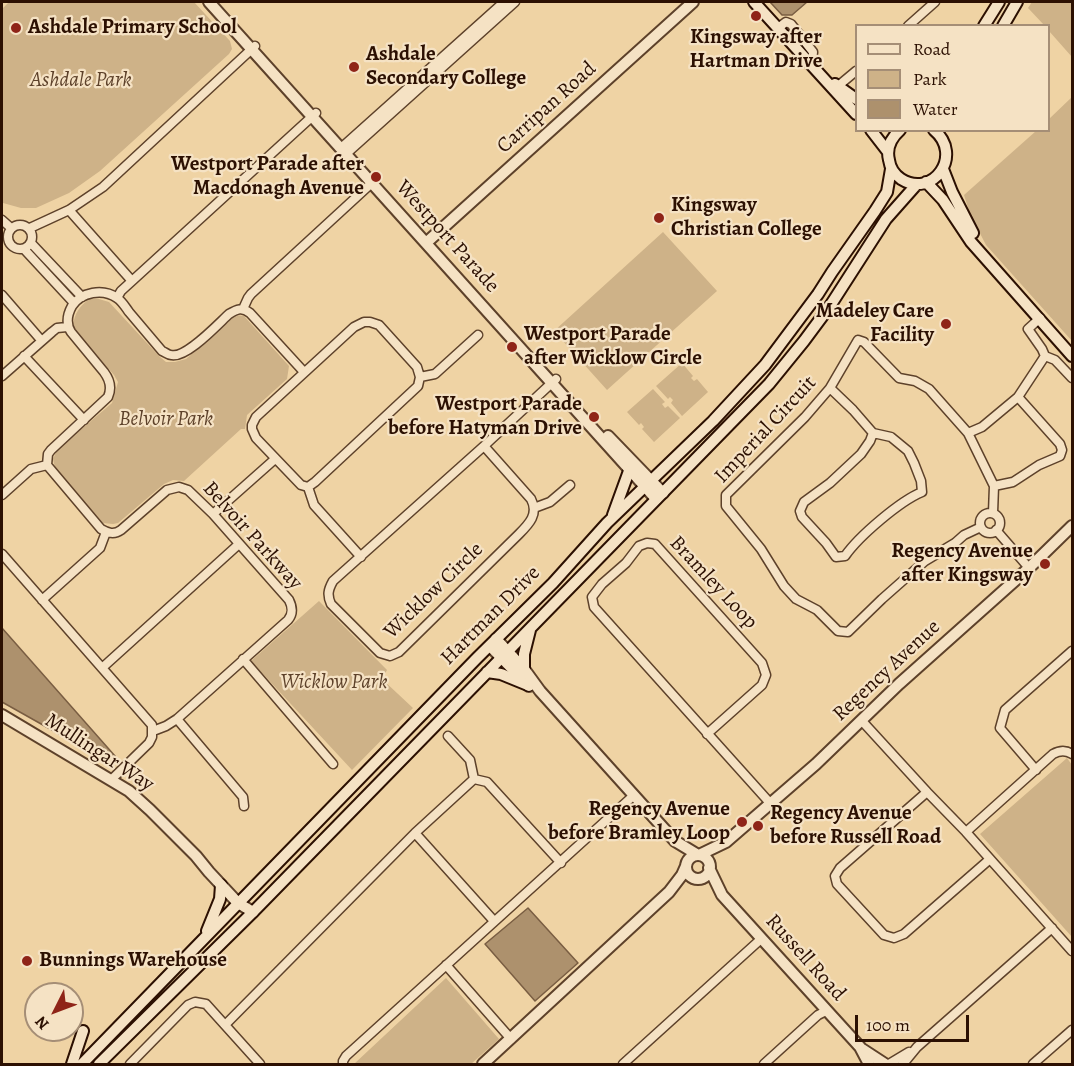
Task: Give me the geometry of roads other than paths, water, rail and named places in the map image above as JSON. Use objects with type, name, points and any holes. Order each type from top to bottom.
[{"type":"main road","name":"Westport Parade","points":[[209,2],[254,48]]},
{"type":"main road","name":"Westport Parade","points":[[216,2],[254,48],[553,381],[629,471],[648,484]]},
{"type":"main road","name":"Carripan Road","points":[[657,30],[683,2]]},
{"type":"main road","name":"Carripan Road","points":[[426,238],[657,30],[693,2]]},
{"type":"main road","points":[[754,2],[855,113]]},
{"type":"main road","points":[[985,24],[999,2]]},
{"type":"main road","points":[[1004,24],[1017,2]]},
{"type":"main road","points":[[812,64],[855,98]]},
{"type":"main road","points":[[873,132],[888,152]]},
{"type":"main road","points":[[898,132],[892,139],[888,152],[891,169],[904,180],[922,183],[943,200],[971,242],[1072,356]]},
{"type":"main road","points":[[944,136],[946,155],[943,168],[957,201],[987,258]]},
{"type":"main road","name":"Hartman Drive","points":[[99,1065],[530,630],[776,375],[830,306],[886,219],[922,183],[936,177],[943,168]]},
{"type":"main road","name":"Hartman Drive","points":[[82,1065],[553,583],[612,518],[713,421],[765,365],[818,294],[887,192],[891,169]]},
{"type":"main road","name":"Westport Parade","points":[[553,381],[611,440],[659,496]]},
{"type":"main road","points":[[612,518],[629,471]]},
{"type":"main road","name":"Regency Avenue","points":[[709,867],[726,843],[816,764],[899,684],[1029,568],[1072,526]]},
{"type":"main road","points":[[524,669],[524,654],[530,630]]},
{"type":"main road","points":[[493,643],[528,685]]},
{"type":"main road","points":[[505,655],[524,669],[540,691],[675,841],[706,859],[709,867],[706,875],[669,892]]},
{"type":"main road","points":[[487,672],[501,674],[540,691]]},
{"type":"main road","name":"Mullingar Way","points":[[2,715],[129,791],[196,856],[221,885],[241,900]]},
{"type":"main road","points":[[675,841],[689,874],[698,878]]},
{"type":"main road","name":"Regency Avenue","points":[[699,855],[726,843]]},
{"type":"main road","points":[[483,1065],[669,892],[691,858],[699,855]]},
{"type":"main road","name":"Mullingar Way","points":[[196,856],[213,868],[253,912]]},
{"type":"main road","name":"Russell Road","points":[[709,867],[722,895]]},
{"type":"main road","name":"Russell Road","points":[[698,878],[722,895],[860,1047],[886,1064]]},
{"type":"main road","points":[[205,937],[220,899],[221,885]]},
{"type":"main road","points":[[72,1065],[79,1042]]},
{"type":"main road","name":"Russell Road","points":[[860,1047],[869,1065]]},
{"type":"street","points":[[345,149],[504,2]]},
{"type":"street","points":[[345,149],[514,2]]},
{"type":"street","points":[[910,24],[935,2]]},
{"type":"street","points":[[30,228],[69,210],[103,187],[254,48]]},
{"type":"street","points":[[838,86],[855,71]]},
{"type":"street","points":[[117,298],[121,291],[314,115]]},
{"type":"street","points":[[243,309],[251,294],[373,181]]},
{"type":"street","points":[[69,210],[132,281]]},
{"type":"street","points":[[2,220],[11,228]]},
{"type":"street","points":[[23,224],[30,228],[33,236],[28,246],[15,248],[6,246],[11,228],[23,224]]},
{"type":"street","points":[[28,246],[82,297]]},
{"type":"street","points":[[28,246],[74,303]]},
{"type":"street","points":[[42,600],[100,548],[106,532],[47,465],[48,454],[51,450],[108,397],[110,390],[110,383],[105,372],[67,327],[68,317],[74,303],[93,292],[105,293],[117,298],[162,351],[172,356],[190,349],[229,314],[243,309],[250,313],[304,372]]},
{"type":"street","points":[[2,296],[41,340]]},
{"type":"street","points":[[1040,318],[1028,329],[1045,356],[1055,360],[1072,378]]},
{"type":"street","points":[[364,322],[380,325],[417,367],[420,377],[418,386],[308,487],[298,484],[256,438],[252,425],[258,414],[354,327],[364,322]]},
{"type":"street","points":[[2,376],[41,340],[57,328],[67,327]]},
{"type":"street","points":[[420,377],[435,374],[478,335]]},
{"type":"street","name":"Imperial Circuit","points":[[993,513],[994,486],[968,433],[929,389],[915,381],[899,378],[864,342],[858,340],[830,388],[805,417],[726,495],[726,506],[761,549],[784,586],[796,599],[817,610],[838,631],[848,632],[882,598],[925,561],[964,535],[981,527],[982,516],[985,514],[993,513],[999,517],[1000,524],[996,530]]},
{"type":"street","points":[[24,356],[84,420]]},
{"type":"street","points":[[968,433],[982,427],[1018,397],[1045,356]]},
{"type":"street","name":"Wicklow Circle","points":[[534,508],[533,517],[526,527],[395,655],[380,653],[331,604],[328,598],[333,581],[553,381]]},
{"type":"street","points":[[830,388],[873,433],[891,437],[908,451],[921,482],[922,492],[902,503],[852,546],[845,556],[836,557],[802,517],[800,511],[804,502],[830,483],[861,454],[873,433]]},
{"type":"street","points":[[994,486],[1013,482],[1039,465],[1060,456],[1062,450],[1060,444],[1018,397]]},
{"type":"street","points":[[484,446],[531,499],[534,508],[550,502],[570,485]]},
{"type":"street","points":[[213,514],[275,459]]},
{"type":"street","points":[[2,495],[31,469],[47,465]]},
{"type":"street","name":"Belvoir Parkway","points":[[106,532],[117,533],[163,493],[175,487],[183,487],[213,514],[289,600],[292,609],[288,620],[177,719],[153,731]]},
{"type":"street","points":[[308,487],[314,505],[361,556]]},
{"type":"street","points":[[981,527],[986,532],[996,530],[1029,568]]},
{"type":"street","name":"Bramley Loop","points":[[707,734],[762,685],[766,675],[762,663],[655,544],[647,543],[639,546],[626,563],[602,584],[592,597],[594,607],[707,734],[770,803]]},
{"type":"street","points":[[102,668],[239,544]]},
{"type":"street","points":[[2,554],[149,721],[153,731],[149,743],[111,780]]},
{"type":"street","points":[[1036,770],[1000,728],[1005,710],[1072,651]]},
{"type":"street","points":[[243,660],[333,764]]},
{"type":"street","points":[[177,719],[243,797],[244,806]]},
{"type":"street","points":[[862,721],[966,832],[1072,951]]},
{"type":"street","points":[[448,735],[470,760],[474,779]]},
{"type":"street","points":[[966,832],[1056,752],[1064,751],[1072,754]]},
{"type":"street","points":[[474,779],[487,782],[561,863]]},
{"type":"street","points":[[225,1025],[415,833],[474,779]]},
{"type":"street","points":[[927,792],[840,868],[835,876],[837,884],[884,935],[894,938],[904,934],[990,859]]},
{"type":"street","points":[[343,1063],[346,1056],[633,796]]},
{"type":"street","points":[[415,833],[494,921]]},
{"type":"street","points":[[903,1065],[917,1047],[1052,928]]},
{"type":"street","points":[[623,1065],[761,939]]},
{"type":"street","points":[[446,965],[511,1039]]},
{"type":"street","points":[[130,1065],[188,1005],[195,1002],[207,1004],[260,1065]]},
{"type":"street","points":[[764,1065],[818,1015],[826,1011]]},
{"type":"street","points":[[1033,1065],[1072,1030]]},
{"type":"street","points":[[886,1064],[917,1047]]},
{"type":"water","points":[[770,2],[807,2],[792,15],[782,15]]},
{"type":"water","points":[[2,628],[115,756],[107,761],[2,702]]},
{"type":"water","points":[[528,908],[578,963],[535,1001],[485,944]]},
{"type":"place","name":"Kingsway after Hartman Drive","points":[[756,16]]},
{"type":"place","name":"Ashdale Primary School","points":[[16,28]]},
{"type":"place","name":"Ashdale Secondary College","points":[[354,67]]},
{"type":"place","name":"Westport Parade after Macdonagh Avenue","points":[[376,177]]},
{"type":"place","name":"Kingsway Christian College","points":[[659,218]]},
{"type":"place","name":"Madeley Care Facility","points":[[946,324]]},
{"type":"place","name":"Westport Parade after Wicklow Circle","points":[[512,347]]},
{"type":"place","name":"Westport Parade before Hatyman Drive","points":[[594,417]]},
{"type":"place","name":"Regency Avenue after Kingsway","points":[[1045,564]]},
{"type":"place","name":"Regency Avenue before Bramley Loop","points":[[742,822]]},
{"type":"place","name":"Regency Avenue before Russell Road","points":[[758,826]]},
{"type":"place","name":"Bunnings Warehouse","points":[[27,961]]},
{"type":"park label","name":"Ashdale Park","points":[[81,81]]},
{"type":"park label","name":"Belvoir Park","points":[[166,420]]},
{"type":"park label","name":"Wicklow Park","points":[[334,683]]}]
